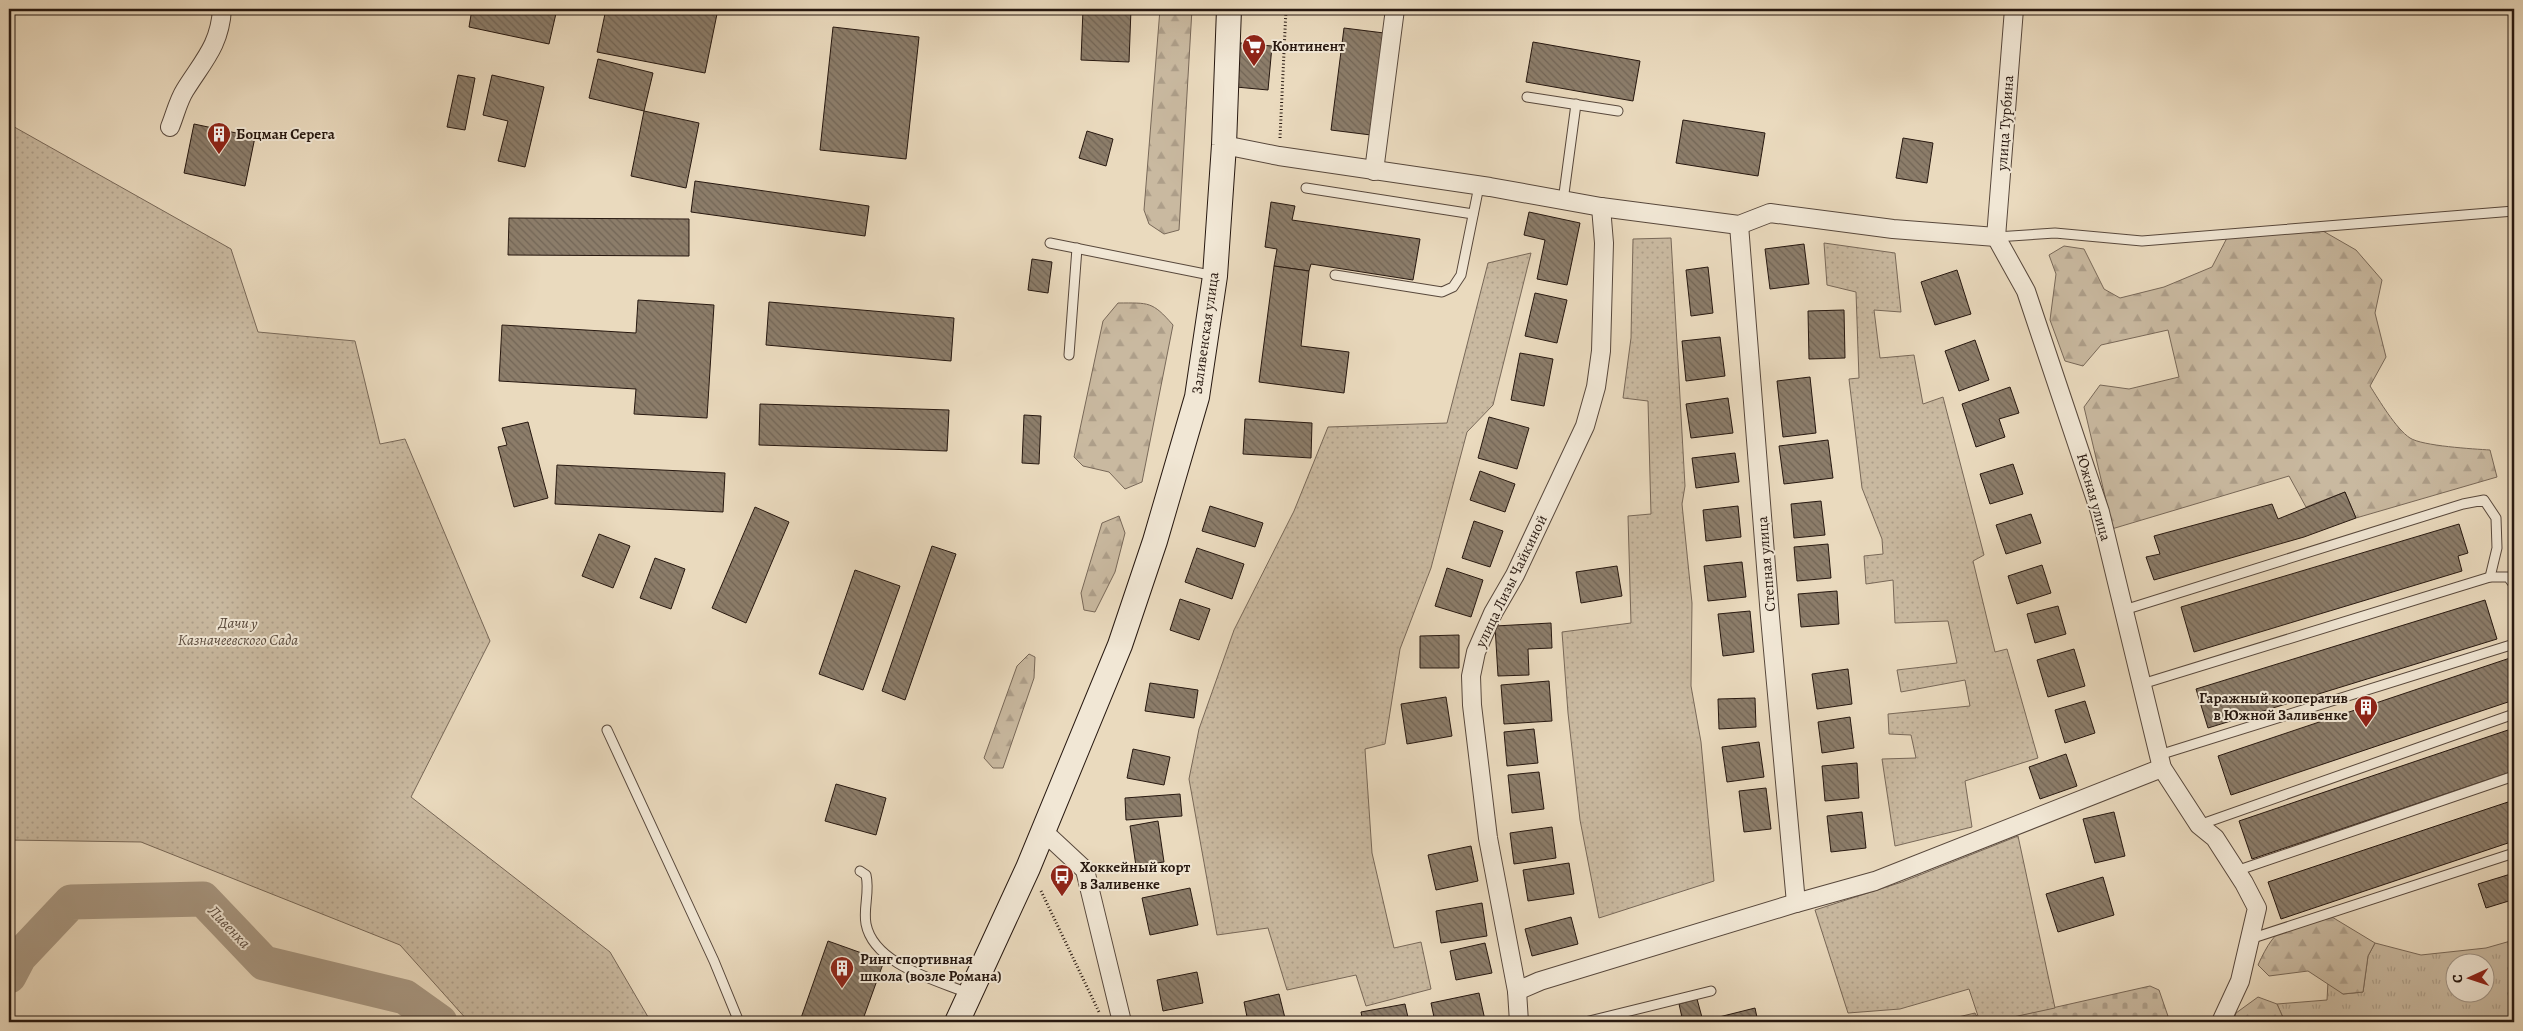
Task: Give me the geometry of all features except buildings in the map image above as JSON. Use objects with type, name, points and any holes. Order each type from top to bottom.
[{"type":"street","points":[[170,127],[184,92],[211,51],[221,24],[222,9]]},
{"type":"street","name":"Заливенская улица","points":[[957,1022],[1028,868],[1042,830],[1120,645],[1155,541],[1197,397],[1215,276],[1224,145],[1229,9]]},
{"type":"street","points":[[1374,171],[1395,9]]},
{"type":"street","name":"улица Турбина","points":[[1996,237],[2014,9]]},
{"type":"street","points":[[1224,145],[1279,156],[1479,186],[1601,207],[1740,225],[1770,213],[1893,229],[1996,237]]},
{"type":"street","name":"улица Лизы Чайкиной","points":[[1519,1022],[1517,991],[1488,838],[1471,676],[1476,652],[1586,426],[1596,387],[1601,350],[1604,243],[1601,207]]},
{"type":"street","name":"Степная улица","points":[[1740,225],[1770,617],[1796,903]]},
{"type":"street","name":"Южная улица","points":[[1996,237],[2026,291],[2100,512],[2161,762],[2199,825],[2215,838],[2236,870],[2257,908],[2240,981],[2220,1022]]},
{"type":"street","points":[[1517,991],[1796,903],[1875,881],[2161,762]]},
{"type":"street","points":[[1042,830],[1085,870],[1122,1022]]},
{"type":"lane","points":[[1527,97],[1618,111]]},
{"type":"lane","points":[[1563,201],[1576,104]]},
{"type":"lane","points":[[1335,276],[1442,292],[1448,290],[1458,282],[1461,275],[1479,186]]},
{"type":"lane","points":[[1306,188],[1473,214]]},
{"type":"lane","points":[[1996,237],[2055,233],[2142,242],[2514,211]]},
{"type":"lane","points":[[1050,243],[1215,276]]},
{"type":"lane","points":[[1069,355],[1077,248]]},
{"type":"lane","points":[[2124,610],[2454,507],[2484,500],[2496,518],[2497,548],[2490,577]]},
{"type":"lane","points":[[2142,684],[2490,577],[2508,577],[2514,585]]},
{"type":"lane","points":[[2161,762],[2514,644]]},
{"type":"lane","points":[[2199,825],[2514,714]]},
{"type":"lane","points":[[608,730],[714,961],[738,1022]]},
{"type":"lane","points":[[2236,870],[2514,776]]},
{"type":"lane","points":[[2250,939],[2514,853]]},
{"type":"lane","points":[[860,871],[866,875],[868,883],[865,910],[866,926],[872,940],[880,950],[891,961],[970,994]]},
{"type":"lane","points":[[1585,1022],[1710,991]]},
{"type":"path","points":[[1279,156],[1286,9]]},
{"type":"path","points":[[1039,888],[1103,1020],[1070,1022]]},
{"type":"green space","points":[[1160,9],[1192,9],[1179,230],[1164,234],[1149,224],[1144,210]]},
{"type":"green space","name":"Дачи у Казначеевского Сада","points":[[9,124],[231,249],[258,332],[355,341],[380,444],[405,439],[490,641],[411,797],[610,952],[651,1022],[469,1022],[400,945],[141,842],[9,840]]},
{"type":"green space","points":[[2316,227],[2356,250],[2382,280],[2375,313],[2386,357],[2370,386],[2388,414],[2405,434],[2416,441],[2448,447],[2490,450],[2497,477],[2356,518],[2345,492],[2306,507],[2289,476],[2105,531],[2109,513],[2084,407],[2100,385],[2129,389],[2179,377],[2168,330],[2101,345],[2083,366],[2065,361],[2050,320],[2056,274],[2049,255],[2064,246],[2084,249],[2104,289],[2120,298],[2164,287],[2212,267],[2229,234]]},
{"type":"green space","points":[[1671,238],[1685,486],[1682,504],[1692,603],[1691,686],[1701,742],[1714,881],[1599,918],[1580,820],[1568,713],[1562,632],[1631,623],[1628,516],[1651,514],[1648,401],[1623,398],[1631,338],[1633,239]]},
{"type":"green space","points":[[1824,243],[1895,253],[1901,312],[1874,310],[1880,358],[1914,355],[1923,404],[1943,397],[1984,555],[1973,561],[1995,652],[2007,649],[2038,758],[1965,781],[1972,827],[1895,846],[1882,759],[1916,758],[1911,735],[1889,734],[1888,714],[1970,706],[1965,680],[1901,692],[1897,670],[1957,663],[1948,621],[1895,623],[1893,580],[1866,584],[1864,556],[1883,554],[1882,539],[1862,488],[1849,379],[1859,378],[1856,292],[1827,285]]},
{"type":"green space","points":[[1531,253],[1493,405],[1467,432],[1431,568],[1400,649],[1385,744],[1365,749],[1372,853],[1394,948],[1421,942],[1431,989],[1366,1006],[1356,975],[1287,990],[1268,928],[1217,935],[1189,779],[1199,729],[1234,630],[1294,511],[1328,427],[1447,423],[1488,263]]},
{"type":"green space","points":[[1118,303],[1137,303],[1155,307],[1173,325],[1142,482],[1125,489],[1109,472],[1083,466],[1074,457],[1103,321]]},
{"type":"green space","points":[[1119,516],[1125,533],[1115,572],[1095,612],[1084,610],[1081,593],[1102,523]]},
{"type":"green space","points":[[1029,654],[1035,657],[1034,678],[1003,768],[993,768],[984,758],[1017,666]]},
{"type":"green space","points":[[2018,836],[2055,1008],[1990,1022],[1980,1022],[1969,989],[1900,1009],[1848,1013],[1815,910],[1902,882]]},
{"type":"green space","points":[[2327,914],[2375,943],[2368,956],[2363,992],[2343,994],[2308,971],[2269,976],[2258,965],[2277,934],[2292,925]]},
{"type":"green space","points":[[2514,940],[2514,1022],[2285,1022],[2277,1004],[2327,1000],[2328,982],[2343,994],[2363,992],[2368,956],[2375,943],[2421,955],[2486,948]]},
{"type":"green space","points":[[2150,986],[2159,990],[2170,1022],[1990,1022]]},
{"type":"green space","points":[[2258,997],[2277,1004],[2285,1022],[2233,1022],[2236,1013]]},
{"type":"green space","points":[[1975,1013],[1980,1022],[1937,1022]]},
{"type":"waterway","name":"Ливенка","points":[[9,976],[19,957],[71,902],[203,899],[264,963],[405,997],[440,1022]]},
{"type":"place","name":"Континент","points":[[1254,67]]},
{"type":"place","name":"Боцман Серега","points":[[219,155]]},
{"type":"place","name":"Гаражный кооператив в Южной Заливенке","points":[[2366,728]]},
{"type":"place","name":"Хоккейный корт в Заливенке","points":[[1062,897]]},
{"type":"place","name":"Ринг спортивная школа (возле Романа)","points":[[842,989]]}]
